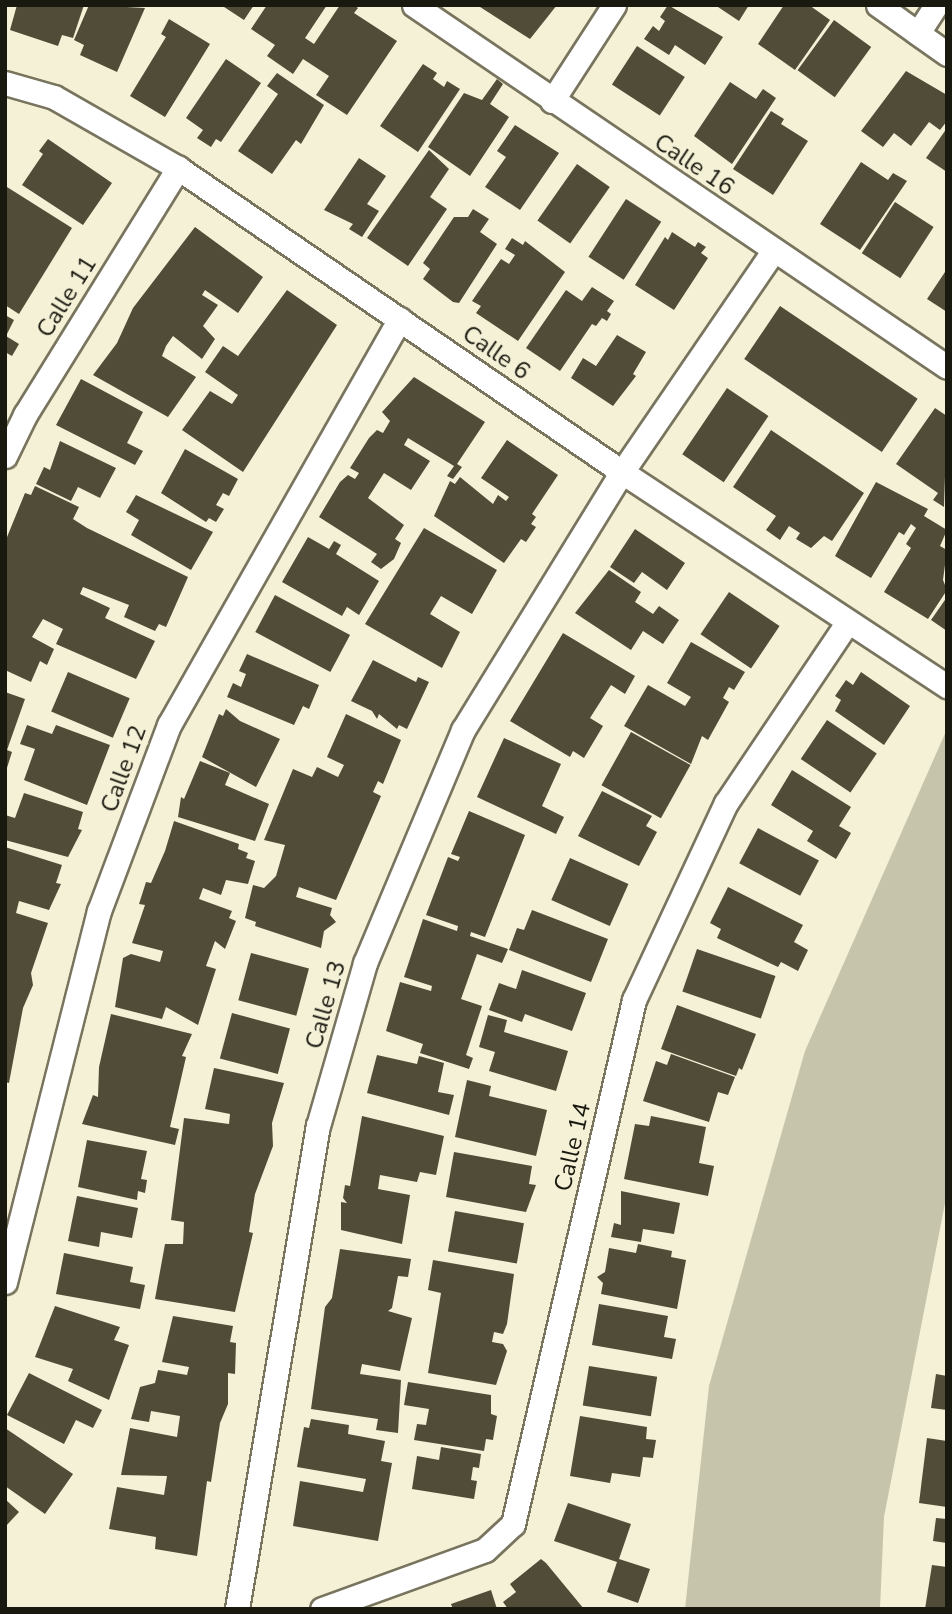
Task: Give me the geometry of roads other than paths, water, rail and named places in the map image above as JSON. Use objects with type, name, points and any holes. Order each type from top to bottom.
[{"type":"street","name":"Calle 16","points":[[414,5],[947,368]]},
{"type":"street","points":[[552,101],[614,5]]},
{"type":"street","points":[[878,5],[947,54]]},
{"type":"street","points":[[918,33],[936,5]]},
{"type":"street","name":"Calle 6","points":[[5,83],[54,97],[178,168],[622,472],[847,623],[947,686]]},
{"type":"street","name":"Calle 11","points":[[5,456],[25,415],[178,168]]},
{"type":"street","name":"Calle 13","points":[[237,1609],[318,1126],[365,963],[463,730],[622,472],[774,250]]},
{"type":"street","name":"Calle 12","points":[[5,1282],[100,911],[169,725],[400,319]]},
{"type":"street","name":"Calle 14","points":[[322,1609],[485,1549],[513,1524],[634,1000],[726,803],[847,623]]}]
